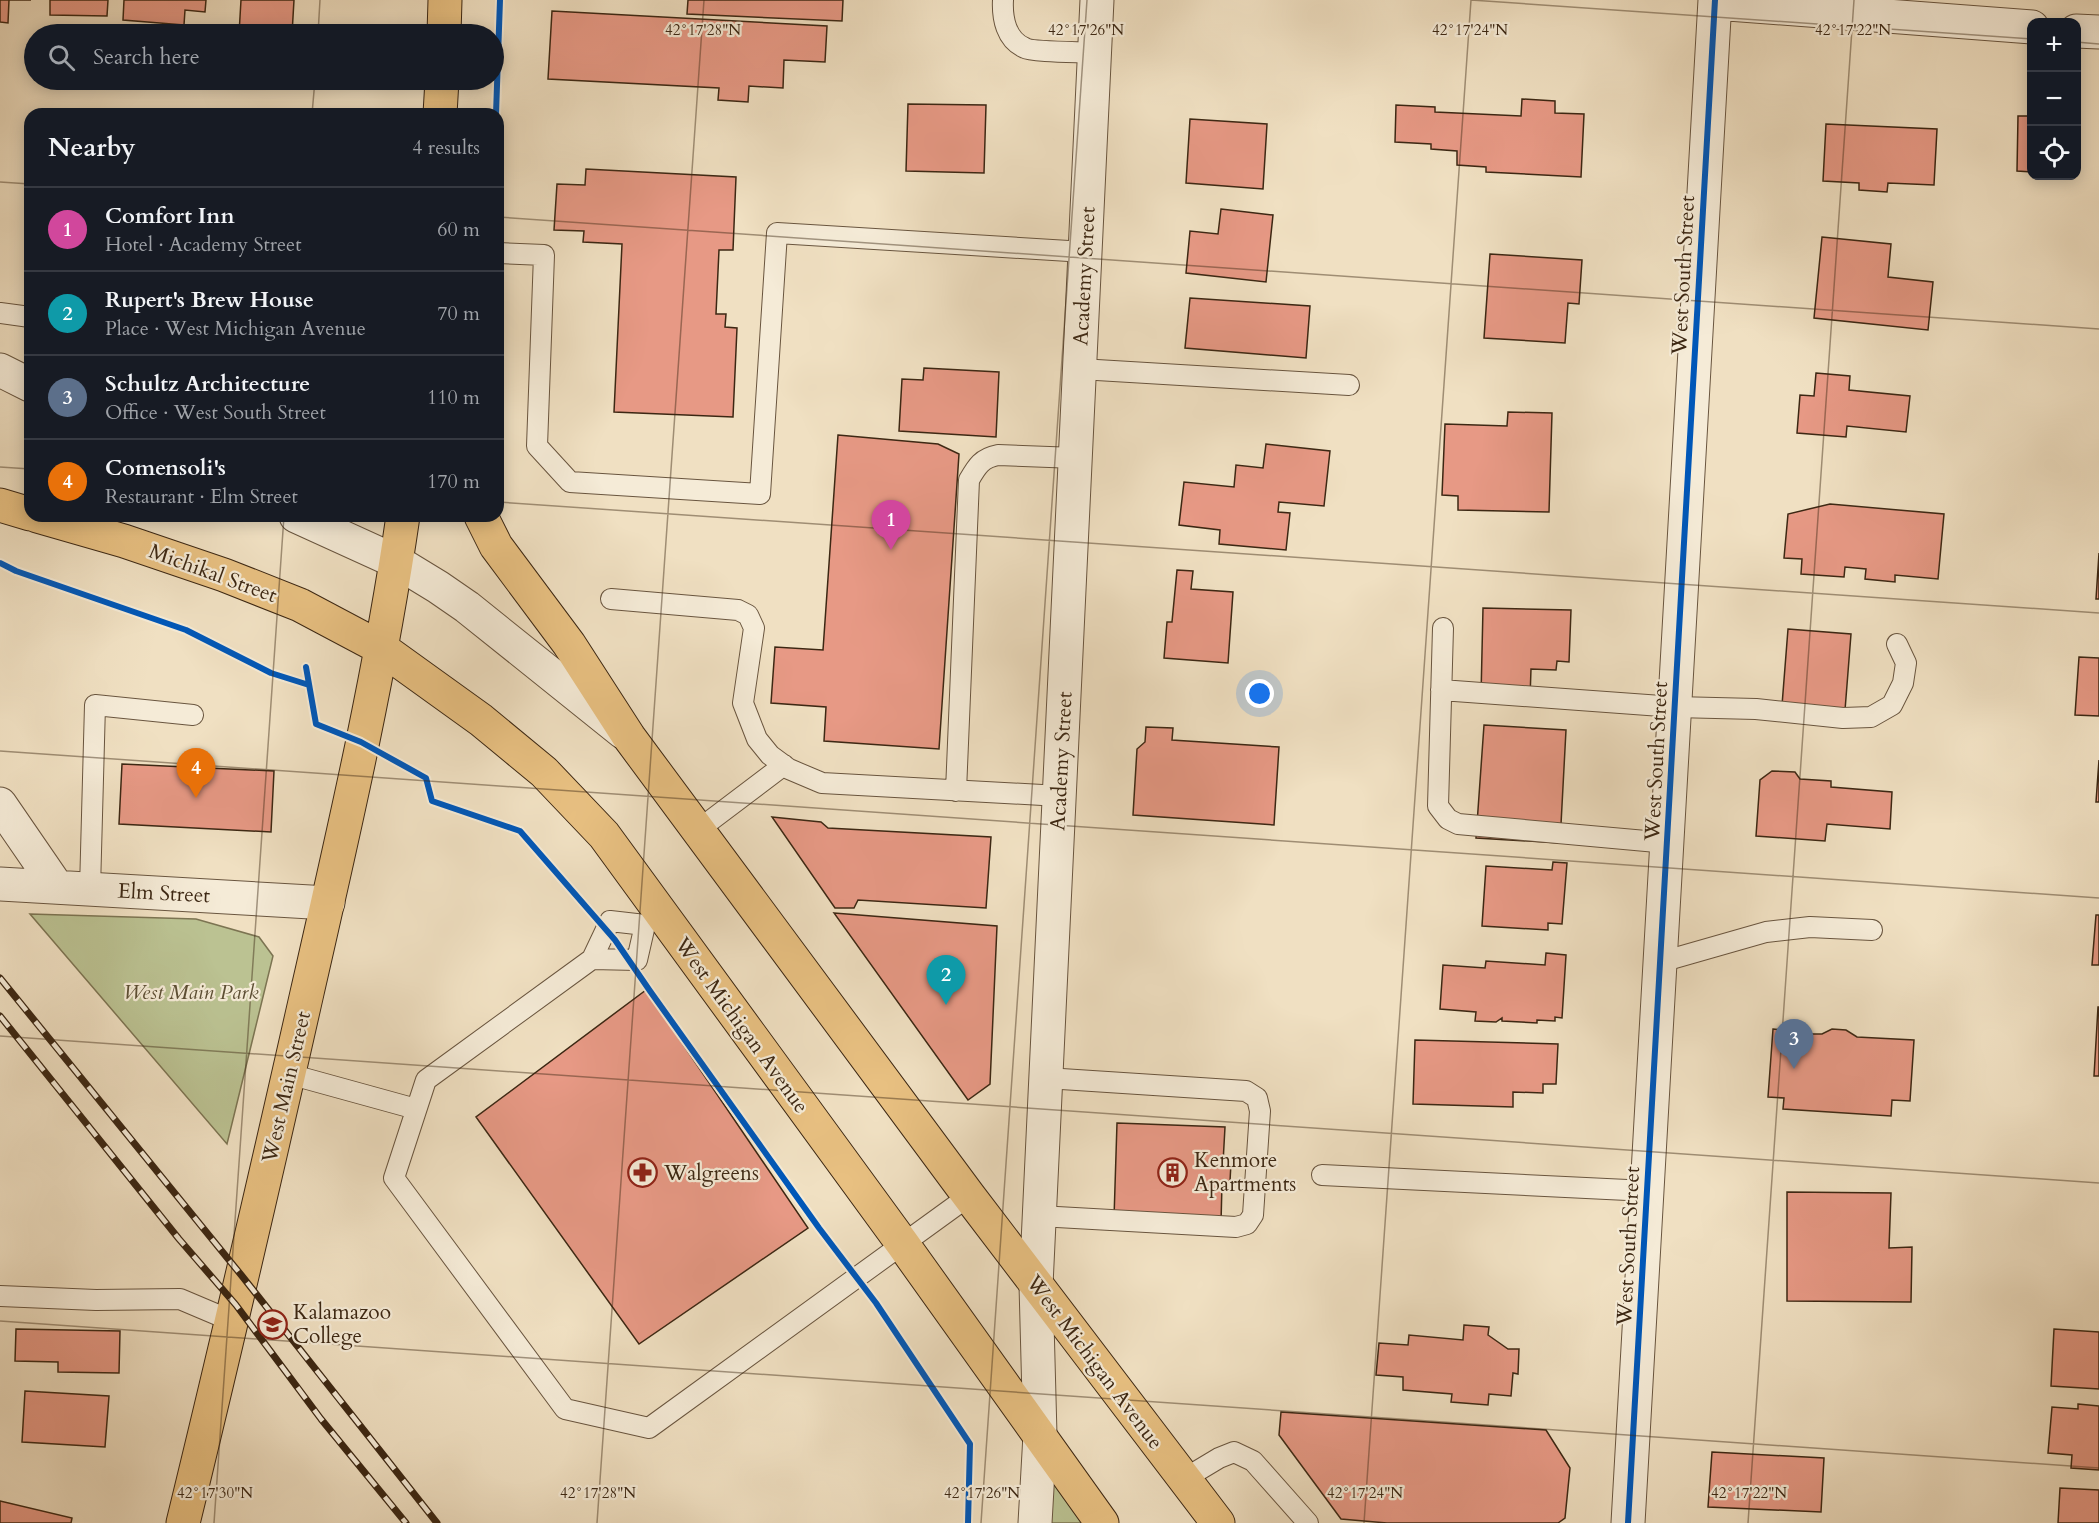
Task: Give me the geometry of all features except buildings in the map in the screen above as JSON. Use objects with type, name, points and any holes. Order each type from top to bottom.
[{"type":"main road","points":[[444,24],[445,0]]},
{"type":"main road","points":[[440,108],[441,90]]},
{"type":"main road","points":[[0,505],[24,512]]},
{"type":"main road","name":"Michikal Street","points":[[58,522],[124,541],[224,575],[300,605],[381,648]]},
{"type":"main road","points":[[381,648],[403,522]]},
{"type":"main road","name":"West Michigan Avenue","points":[[484,522],[496,546],[569,644],[629,737],[969,1196],[1218,1523]]},
{"type":"main road","name":"West Main Street","points":[[183,1523],[328,903],[381,648]]},
{"type":"main road","name":"West Michigan Avenue","points":[[381,648],[482,720],[544,772],[604,835],[653,920],[902,1243],[1102,1523]]},
{"type":"street","name":"Academy Street","points":[[1035,1523],[1040,1435],[1036,1285],[1097,0]]},
{"type":"street","points":[[1715,1],[2027,27]]},
{"type":"street","name":"West South Street","points":[[1629,1523],[1715,1]]},
{"type":"street","points":[[2081,31],[2099,32]]},
{"type":"street","points":[[0,370],[24,382]]},
{"type":"street","name":"West Michigan Avenue","points":[[309,522],[397,562],[467,607],[629,737]]},
{"type":"street","points":[[0,804],[57,887]]},
{"type":"street","name":"Elm Street","points":[[0,884],[328,903]]},
{"type":"lane","points":[[1003,0],[1002,14],[1010,37],[1025,49],[1095,52]]},
{"type":"lane","points":[[504,253],[544,255],[537,446],[570,482],[760,494],[777,233],[1085,252]]},
{"type":"lane","points":[[0,313],[24,316]]},
{"type":"lane","points":[[1080,369],[1349,385]]},
{"type":"lane","points":[[956,791],[969,480],[977,466],[987,457],[998,455],[1076,458]]},
{"type":"lane","points":[[611,599],[738,610],[748,615],[754,628],[743,703],[757,739],[770,755],[789,769],[822,783],[1060,796]]},
{"type":"lane","points":[[1443,628],[1438,806],[1448,819],[1458,824],[1668,843]]},
{"type":"lane","points":[[1441,690],[1675,707],[1756,709],[1843,718],[1871,717],[1892,705],[1904,683],[1906,663],[1897,644]]},
{"type":"lane","points":[[90,888],[94,705],[193,715]]},
{"type":"lane","points":[[698,830],[784,765]]},
{"type":"lane","points":[[592,959],[637,960],[653,920],[610,921],[592,959],[426,1080],[394,1178],[565,1409],[649,1428],[969,1196]]},
{"type":"lane","points":[[1661,963],[1766,932],[1810,927],[1872,930]]},
{"type":"lane","points":[[289,1074],[418,1102]]},
{"type":"lane","points":[[1039,1216],[1236,1227],[1247,1224],[1253,1215],[1260,1111],[1257,1098],[1246,1091],[1046,1078]]},
{"type":"lane","points":[[1322,1174],[1648,1191]]},
{"type":"lane","points":[[0,1296],[96,1300],[180,1299],[232,1321]]},
{"type":"lane","points":[[1184,1479],[1219,1458],[1234,1452],[1253,1461],[1308,1523]]},
{"type":"green space","name":"West Main Park","points":[[30,914],[196,919],[259,937],[273,956],[227,1144]]},
{"type":"green space","points":[[1040,1435],[1102,1523],[1035,1523]]},
{"type":"railway","points":[[0,978],[242,1276],[437,1523]]},
{"type":"railway","points":[[0,1016],[179,1239],[236,1305],[321,1419],[406,1523]]},
{"type":"cycle path","points":[[499,24],[500,0]]},
{"type":"cycle path","points":[[1628,1523],[1715,0]]},
{"type":"cycle path","points":[[496,108],[497,90]]},
{"type":"cycle path","points":[[0,563],[16,571],[186,630],[271,673],[309,685]]},
{"type":"cycle path","points":[[306,667],[316,724],[361,742],[426,778],[432,801],[520,831],[615,940],[819,1228],[876,1303],[970,1444],[968,1523]]},
{"type":"place","name":"Comfort Inn","points":[[891,550]]},
{"type":"place","name":"Comensoli's","points":[[196,798]]},
{"type":"place","name":"Rupert's Brew House","points":[[946,1005]]},
{"type":"place","name":"Schultz Architecture","points":[[1794,1069]]},
{"type":"place","name":"Kenmore Apartments","points":[[1173,1172]]},
{"type":"place","name":"Walgreens","points":[[643,1173]]},
{"type":"place","name":"Kalamazoo College","points":[[272,1324]]}]
